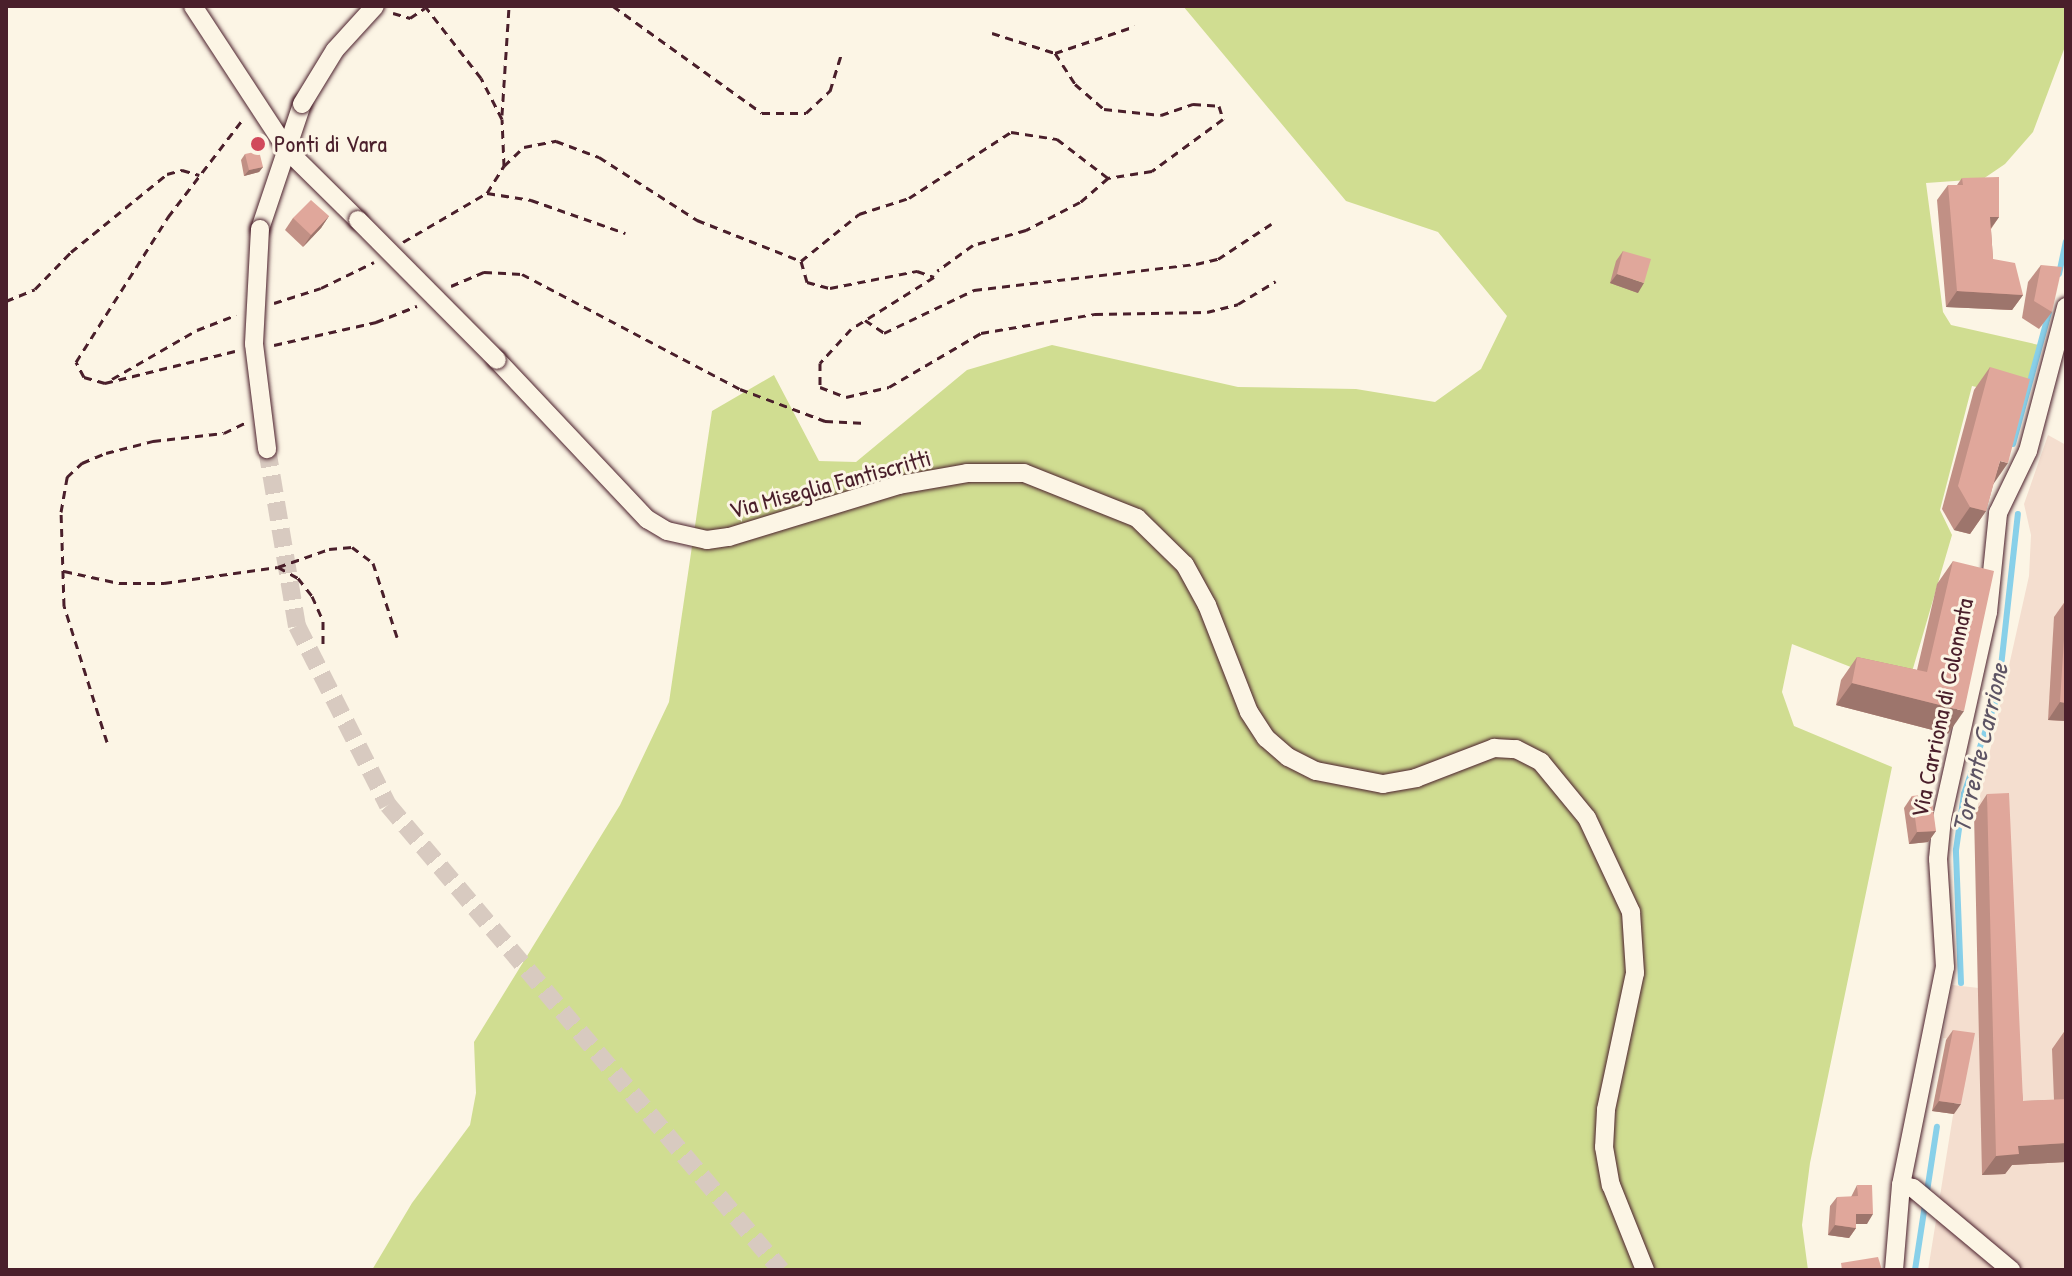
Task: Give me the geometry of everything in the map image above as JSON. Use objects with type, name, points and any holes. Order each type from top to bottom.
[{"type":"street","name":"Via Miseglia Fantiscritti","points":[[193,6],[258,100],[288,151],[497,360],[647,519],[667,531],[696,538],[729,537],[899,485],[967,473],[1024,473],[1137,518],[1185,565],[1207,605],[1249,712],[1266,738],[1288,757],[1316,771],[1383,784],[1416,778],[1494,748],[1516,749],[1541,762],[1587,818],[1631,912],[1635,973],[1606,1110],[1604,1147],[1611,1185],[1645,1270]]},
{"type":"street","points":[[267,449],[253,314],[260,229],[302,104],[335,50],[377,8]]},
{"type":"street","name":"Via Carriona di Colonnata","points":[[1894,1270],[1945,967],[1938,859],[1942,818],[1988,612],[1998,513],[2028,451],[2066,307]]},
{"type":"street","points":[[1907,1186],[2011,1270]]},
{"type":"path","points":[[502,119],[509,6]]},
{"type":"path","points":[[613,6],[762,113],[806,113],[830,91],[841,54]]},
{"type":"path","points":[[377,8],[410,18],[425,8]]},
{"type":"path","points":[[992,33],[1055,53],[1135,26]]},
{"type":"path","points":[[937,271],[973,245],[1026,230],[1080,202],[1108,178],[1152,171],[1223,119],[1219,106],[1193,104],[1161,115],[1104,109],[1075,84],[1055,53]]},
{"type":"path","points":[[244,349],[105,383],[84,377],[76,362],[121,284],[199,175],[258,100]]},
{"type":"path","points":[[801,261],[859,214],[909,198],[1011,132],[1057,139],[1108,178]]},
{"type":"path","points":[[504,166],[524,147],[556,141],[599,157],[697,220],[801,261]]},
{"type":"path","points":[[6,301],[35,289],[71,252],[167,174],[182,170],[199,175]]},
{"type":"path","points":[[487,193],[531,200],[625,233]]},
{"type":"path","points":[[865,320],[884,333],[974,290],[1196,264],[1228,253],[1271,224]]},
{"type":"path","points":[[801,261],[807,282],[830,288],[917,271],[934,277],[865,320],[820,363],[820,387],[846,397],[889,387],[981,333],[1095,314],[1207,312],[1238,304],[1276,281]]},
{"type":"path","points":[[444,291],[484,272],[522,274],[740,389],[825,421],[866,423]]},
{"type":"path","points":[[263,348],[376,322],[426,303]]},
{"type":"path","points":[[107,742],[66,616],[61,512],[67,477],[82,463],[153,441],[224,433],[262,410]]},
{"type":"path","points":[[64,571],[119,583],[164,583],[278,567],[329,549],[352,547],[373,563],[397,637]]},
{"type":"path","points":[[278,567],[298,578],[312,596],[323,621],[323,647]]},
{"type":"shaded area","points":[[2048,435],[2066,445],[2066,1270],[1928,1270],[1965,1041],[1943,1038],[1952,985],[1979,988],[1975,818],[2029,576],[2031,535],[2024,504]]},
{"type":"green space","points":[[1183,6],[2066,6],[2066,44],[2033,132],[2005,164],[1983,179],[1926,183],[1943,312],[1951,325],[2039,345],[2023,397],[1972,386],[1940,510],[1952,535],[1907,689],[1792,644],[1782,692],[1794,726],[1892,767],[1810,1163],[1802,1225],[1808,1270],[372,1270],[412,1203],[470,1125],[476,1093],[474,1042],[620,805],[669,702],[712,411],[774,375],[819,461],[856,462],[967,370],[1052,345],[1238,387],[1356,389],[1435,402],[1481,369],[1507,316],[1438,232],[1346,201]]},
{"type":"building","points":[[259,151],[263,167],[249,170],[245,154]]},
{"type":"building","points":[[1999,177],[1999,217],[1990,217],[1993,259],[2015,263],[2023,295],[1957,291],[1948,185],[1963,185],[1962,178]]},
{"type":"building","points":[[311,200],[329,216],[311,235],[293,218]]},
{"type":"building","points":[[1623,251],[1651,259],[1644,283],[1617,274]]},
{"type":"building","points":[[2041,265],[2062,267],[2052,312],[2034,301]]},
{"type":"building","points":[[1990,367],[2030,379],[2008,463],[2000,461],[1986,511],[1970,507],[1958,486]]},
{"type":"building","points":[[1953,561],[1994,571],[1964,711],[1852,683],[1857,657],[1927,672]]},
{"type":"building","points":[[2066,607],[2066,703],[2060,702]]},
{"type":"building","points":[[2009,793],[2023,1101],[2066,1099],[2066,1143],[2018,1146],[2019,1154],[1996,1156],[1987,794]]},
{"type":"building","points":[[1931,794],[1936,831],[1917,832],[1912,796]]},
{"type":"building","points":[[1953,1030],[1975,1033],[1961,1104],[1939,1101]]},
{"type":"building","points":[[1857,1185],[1872,1185],[1873,1214],[1856,1214],[1856,1228],[1835,1225],[1837,1197],[1858,1196]]},
{"type":"building","points":[[1878,1257],[1882,1270],[1842,1270],[1841,1263]]},
{"type":"waterway","name":"Torrente Carrione","points":[[2059,274],[2066,242]]},
{"type":"waterway","name":"Torrente Carrione","points":[[2013,444],[2049,312]]},
{"type":"waterway","name":"Torrente Carrione","points":[[1961,983],[1956,850],[1964,794],[1998,694],[2018,514]]},
{"type":"waterway","points":[[1915,1270],[1937,1127]]},
{"type":"tunnel","points":[[267,449],[297,626],[388,805],[781,1270]]},
{"type":"place","name":"Ponti di Vara","points":[[258,144]]}]
